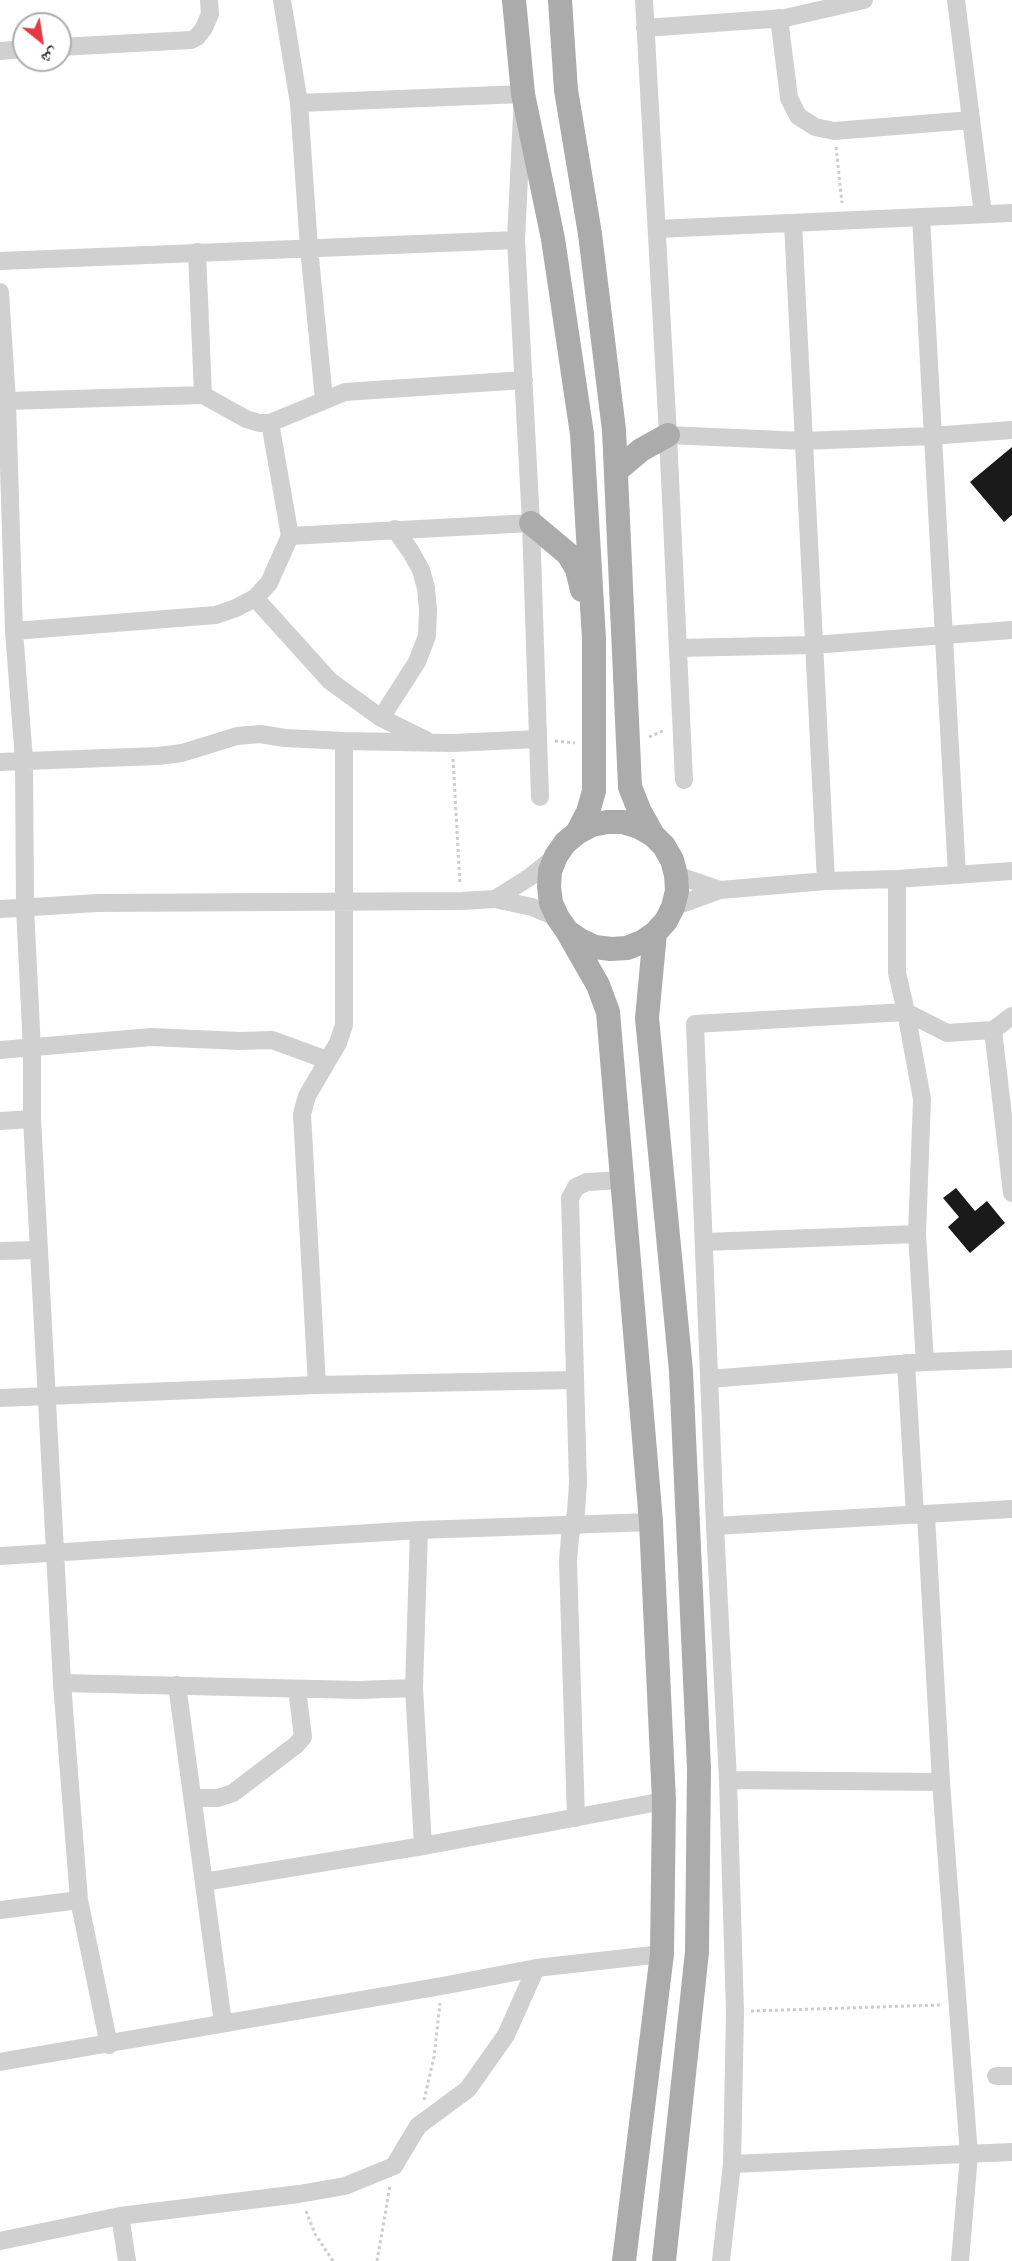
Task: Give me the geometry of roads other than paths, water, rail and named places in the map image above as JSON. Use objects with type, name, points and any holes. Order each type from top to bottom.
[{"type":"main road","points":[[514,0],[523,94],[553,239],[582,434],[594,639],[594,791],[588,812],[577,832]]},
{"type":"main road","points":[[560,0],[566,90],[590,234],[614,430],[630,787],[653,835],[668,853],[676,875],[677,891],[666,921],[655,933],[627,948],[595,947],[580,940],[563,924]]},
{"type":"main road","points":[[616,471],[641,450],[668,435]]},
{"type":"main road","points":[[531,523],[568,554],[573,561],[580,578],[594,639]]},
{"type":"main road","points":[[624,2261],[662,1954],[664,1801],[651,1522],[608,1012],[598,985],[551,903],[549,887],[550,871],[556,856],[577,832],[592,825],[623,822],[653,835]]},
{"type":"main road","points":[[655,933],[647,1018],[681,1371],[699,1768],[697,1952],[664,2261]]},
{"type":"street","points":[[72,46],[192,40],[204,28],[210,14],[208,0]]},
{"type":"street","points":[[282,0],[299,103],[309,248],[324,399]]},
{"type":"street","points":[[644,0],[684,780]]},
{"type":"street","points":[[645,28],[779,18],[864,0]]},
{"type":"street","points":[[956,0],[983,214]]},
{"type":"street","points":[[779,18],[789,98],[798,116],[815,127],[834,130],[971,120]]},
{"type":"street","points":[[299,103],[523,94],[516,240],[531,523],[540,797]]},
{"type":"street","points":[[657,229],[1012,213]]},
{"type":"street","points":[[921,217],[931,436],[957,875]]},
{"type":"street","points":[[793,223],[826,881]]},
{"type":"street","points":[[0,261],[516,240]]},
{"type":"street","points":[[196,252],[203,395]]},
{"type":"street","points":[[0,292],[7,401],[7,609],[14,631],[24,760],[25,908],[32,1049],[32,1119],[62,1683],[79,1900],[109,2045]]},
{"type":"street","points":[[7,401],[203,395],[246,419],[259,423],[270,423],[345,392],[524,380]]},
{"type":"street","points":[[14,631],[216,615],[255,598],[269,583],[290,536],[270,423]]},
{"type":"street","points":[[668,435],[804,441],[1012,430]]},
{"type":"street","points":[[290,536],[531,523]]},
{"type":"street","points":[[381,718],[417,662],[427,636],[426,588],[421,570],[395,529]]},
{"type":"street","points":[[255,598],[330,681],[381,718],[430,743]]},
{"type":"street","points":[[679,648],[813,645],[1012,630]]},
{"type":"street","points":[[0,762],[170,755],[206,747],[237,736],[260,734],[285,738],[430,743],[538,739]]},
{"type":"street","points":[[317,1385],[302,1114],[307,1096],[338,1043],[344,1025],[344,741]]},
{"type":"street","points":[[495,899],[530,877],[556,856]]},
{"type":"street","points":[[673,907],[720,890],[826,881],[897,879],[1012,871]]},
{"type":"street","points":[[676,875],[720,890]]},
{"type":"street","points":[[897,879],[897,973],[922,1099],[917,1234],[925,1362]]},
{"type":"street","points":[[0,909],[97,903],[495,899],[532,907],[563,924]]},
{"type":"street","points":[[721,2261],[732,2164],[735,2012],[728,1780],[715,1526],[695,1024],[906,1012],[947,1033],[993,1030],[1012,1016]]},
{"type":"street","points":[[993,1030],[1012,1192]]},
{"type":"street","points":[[0,1050],[151,1037],[240,1041],[273,1040],[327,1060]]},
{"type":"street","points":[[0,1121],[32,1119]]},
{"type":"street","points":[[576,1818],[568,1561],[578,1491],[570,1198],[576,1187],[587,1182],[623,1180]]},
{"type":"street","points":[[705,1242],[917,1234]]},
{"type":"street","points":[[0,1251],[38,1250]]},
{"type":"street","points":[[709,1379],[906,1363],[1012,1359]]},
{"type":"street","points":[[906,1363],[921,1515],[969,2155],[960,2261]]},
{"type":"street","points":[[0,1398],[317,1385],[575,1380]]},
{"type":"street","points":[[715,1526],[1012,1509]]},
{"type":"street","points":[[0,1556],[419,1530],[651,1522]]},
{"type":"street","points":[[419,1530],[414,1688],[423,1846]]},
{"type":"street","points":[[62,1683],[358,1690],[414,1688]]},
{"type":"street","points":[[177,1685],[223,2023]]},
{"type":"street","points":[[193,1798],[218,1797],[233,1793],[296,1745],[303,1737],[297,1689]]},
{"type":"street","points":[[728,1780],[941,1782]]},
{"type":"street","points":[[204,1882],[423,1846],[664,1801]]},
{"type":"street","points":[[0,1910],[79,1900]]},
{"type":"street","points":[[0,2062],[109,2045],[536,1968],[662,1954]]},
{"type":"street","points":[[0,2241],[120,2216],[299,2194],[345,2186],[394,2166],[418,2126],[468,2089],[507,2035],[536,1968]]},
{"type":"street","points":[[732,2164],[1012,2152]]},
{"type":"street","points":[[120,2216],[127,2261]]}]
